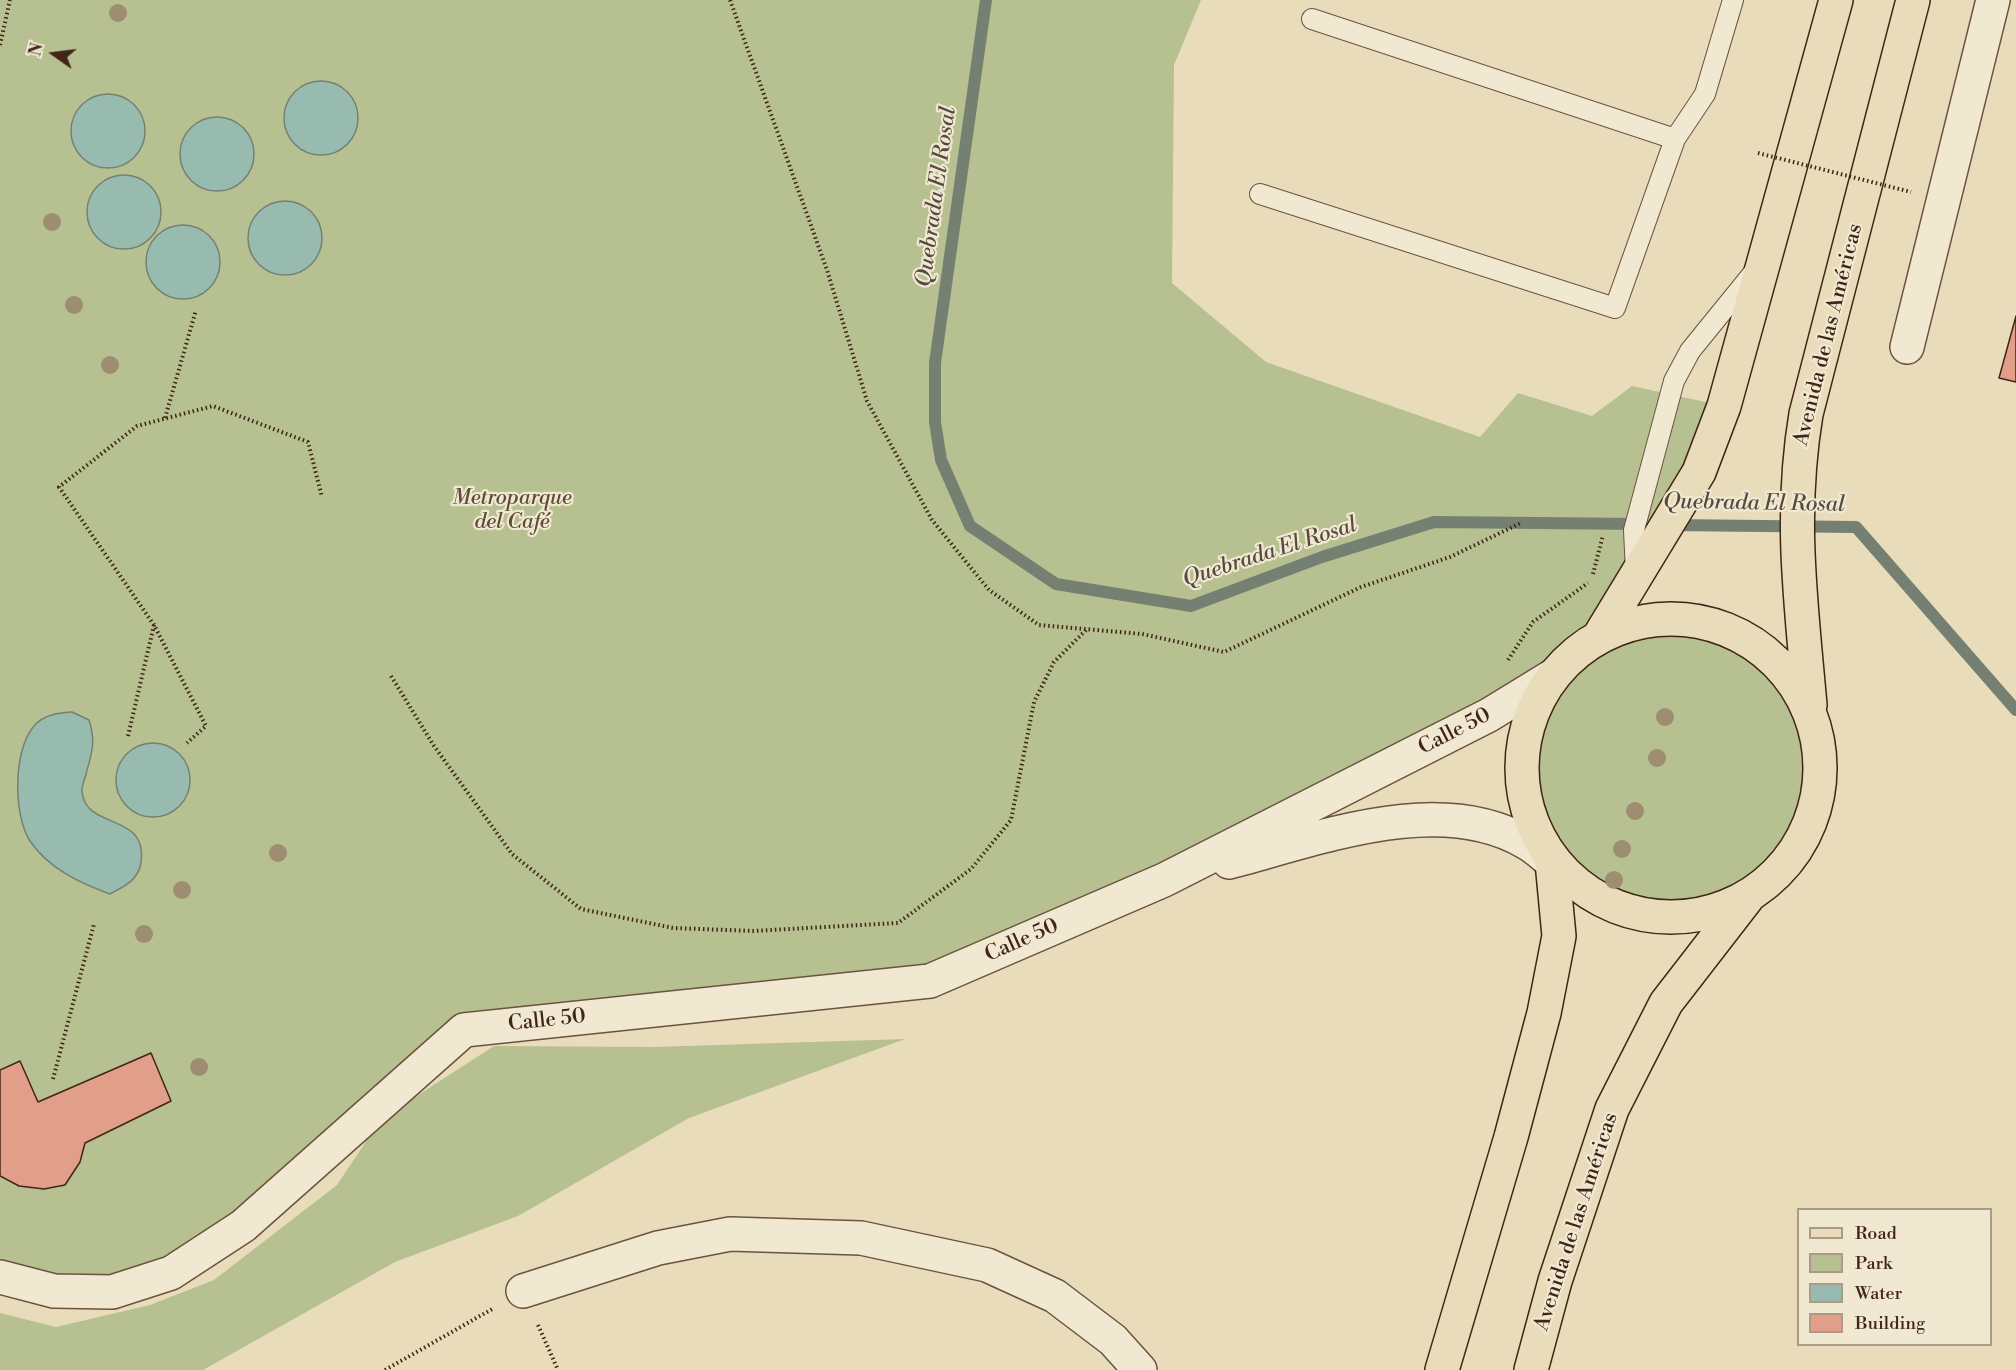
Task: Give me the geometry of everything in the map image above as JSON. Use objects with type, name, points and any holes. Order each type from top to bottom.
[{"type":"main road","points":[[1600,635],[1699,472],[1713,438],[1765,260],[1836,0]]},
{"type":"main road","name":"Avenida de las Américas","points":[[1810,713],[1796,543],[1798,461],[1806,414],[1913,0]]},
{"type":"main road","points":[[1442,1370],[1511,1137],[1544,1013],[1559,936],[1552,862],[1524,803],[1521,773],[1524,739],[1534,707],[1551,677],[1573,654],[1600,635],[1634,622],[1670,618],[1706,621],[1739,634],[1769,654],[1793,681],[1810,713],[1819,747],[1820,782],[1812,816],[1798,848],[1775,875],[1748,896],[1724,908],[1699,915],[1673,918],[1647,916],[1621,910],[1598,899],[1575,884],[1552,862]]},
{"type":"main road","name":"Avenida de las Américas","points":[[1532,1370],[1555,1281],[1612,1109],[1666,1003],[1748,896]]},
{"type":"street","points":[[1907,347],[1994,0]]},
{"type":"street","name":"Calle 50","points":[[0,1277],[54,1291],[112,1292],[171,1273],[243,1226],[464,1030],[930,981],[1164,880],[1489,715],[1551,677]]},
{"type":"street","name":"Calle 50","points":[[1164,880],[1353,829],[1392,822],[1428,820],[1480,824],[1526,842],[1552,862]]},
{"type":"street","points":[[523,1291],[658,1248],[730,1234],[861,1238],[987,1265],[1055,1296],[1113,1340],[1140,1370]]},
{"type":"lane","points":[[1260,194],[1616,309],[1675,139],[1705,94],[1733,0]]},
{"type":"lane","points":[[1312,20],[1675,139]]},
{"type":"lane","points":[[1636,575],[1634,530],[1674,381],[1690,351],[1765,260]]},
{"type":"path","points":[[0,45],[10,0]]},
{"type":"path","points":[[729,0],[827,270],[867,401],[932,520],[989,590],[1039,625],[1142,634],[1224,652],[1361,587],[1450,557],[1521,523]]},
{"type":"path","points":[[1770,168],[1776,146]]},
{"type":"path","points":[[1758,153],[1911,192]]},
{"type":"path","points":[[165,419],[196,310]]},
{"type":"path","points":[[187,744],[206,726],[154,625],[59,488],[137,426],[213,406],[308,442],[322,497]]},
{"type":"path","points":[[1503,668],[1533,622],[1591,580],[1606,524]]},
{"type":"path","points":[[128,736],[154,625]]},
{"type":"path","points":[[391,676],[434,746],[512,854],[581,909],[673,928],[754,931],[898,923],[971,869],[1011,819],[1034,702],[1054,662],[1087,629]]},
{"type":"path","points":[[53,1079],[94,924]]},
{"type":"path","points":[[385,1370],[523,1291],[558,1370]]},
{"type":"green space","name":"Metroparque del Café","points":[[0,0],[1201,0],[1174,65],[1172,283],[1266,362],[1480,437],[1518,393],[1592,416],[1632,386],[1724,406],[1601,635],[1622,627],[1663,619],[1701,621],[1740,635],[1769,655],[1795,685],[1807,708],[1815,732],[1820,777],[1811,818],[1792,855],[1764,884],[1730,905],[1690,916],[1648,915],[1590,895],[1569,880],[1552,861],[1528,812],[1523,795],[1520,778],[1524,744],[1528,727],[1550,679],[930,981],[464,1030],[243,1226],[112,1292],[0,1277]]},
{"type":"green space","points":[[905,1039],[689,1118],[518,1216],[395,1262],[203,1370],[0,1370],[0,1313],[56,1327],[150,1305],[214,1280],[337,1185],[381,1119],[494,1046],[654,1047]]},
{"type":"water","points":[[321,81],[335,84],[347,92],[355,104],[358,118],[355,132],[347,144],[335,152],[321,155],[307,152],[295,144],[287,132],[284,118],[287,104],[295,92],[307,84]]},
{"type":"water","points":[[108,94],[122,97],[134,105],[142,117],[145,131],[142,145],[134,157],[122,165],[108,168],[94,165],[82,157],[74,145],[71,131],[74,117],[82,105],[94,97]]},
{"type":"water","points":[[217,117],[231,120],[243,128],[251,140],[254,154],[251,168],[243,180],[231,188],[217,191],[203,188],[191,180],[183,168],[180,154],[183,140],[191,128],[203,120]]},
{"type":"water","points":[[124,175],[138,178],[150,186],[158,198],[161,212],[158,226],[150,238],[138,246],[124,249],[110,246],[98,238],[90,226],[87,212],[90,198],[98,186],[110,178]]},
{"type":"water","points":[[285,201],[299,204],[311,212],[319,224],[322,238],[319,252],[311,264],[299,272],[285,275],[271,272],[259,264],[251,252],[248,238],[251,224],[259,212],[271,204]]},
{"type":"water","points":[[183,225],[197,228],[209,236],[217,248],[220,262],[217,276],[209,288],[197,296],[183,299],[169,296],[157,288],[149,276],[146,262],[149,248],[157,236],[169,228]]},
{"type":"water","points":[[72,712],[89,720],[93,741],[82,790],[86,804],[94,812],[135,835],[141,847],[141,863],[137,874],[126,885],[110,894],[77,880],[46,860],[30,841],[20,815],[19,766],[27,737],[42,719]]},
{"type":"water","points":[[153,743],[167,746],[179,754],[187,766],[190,780],[187,794],[179,806],[167,814],[153,817],[139,814],[127,806],[119,794],[116,780],[119,766],[127,754],[139,746]]},
{"type":"building","points":[[2016,316],[2016,382],[1999,378]]},
{"type":"building","points":[[151,1053],[171,1101],[85,1143],[80,1162],[65,1185],[44,1189],[19,1186],[0,1176],[0,1070],[20,1061],[38,1102]]},
{"type":"waterway","name":"Quebrada El Rosal","points":[[986,0],[935,363],[935,422],[941,460],[970,526],[1056,584],[1191,606],[1322,557],[1434,522],[1641,524]]},
{"type":"waterway","name":"Quebrada El Rosal","points":[[1670,525],[1856,527],[2016,710]]}]
